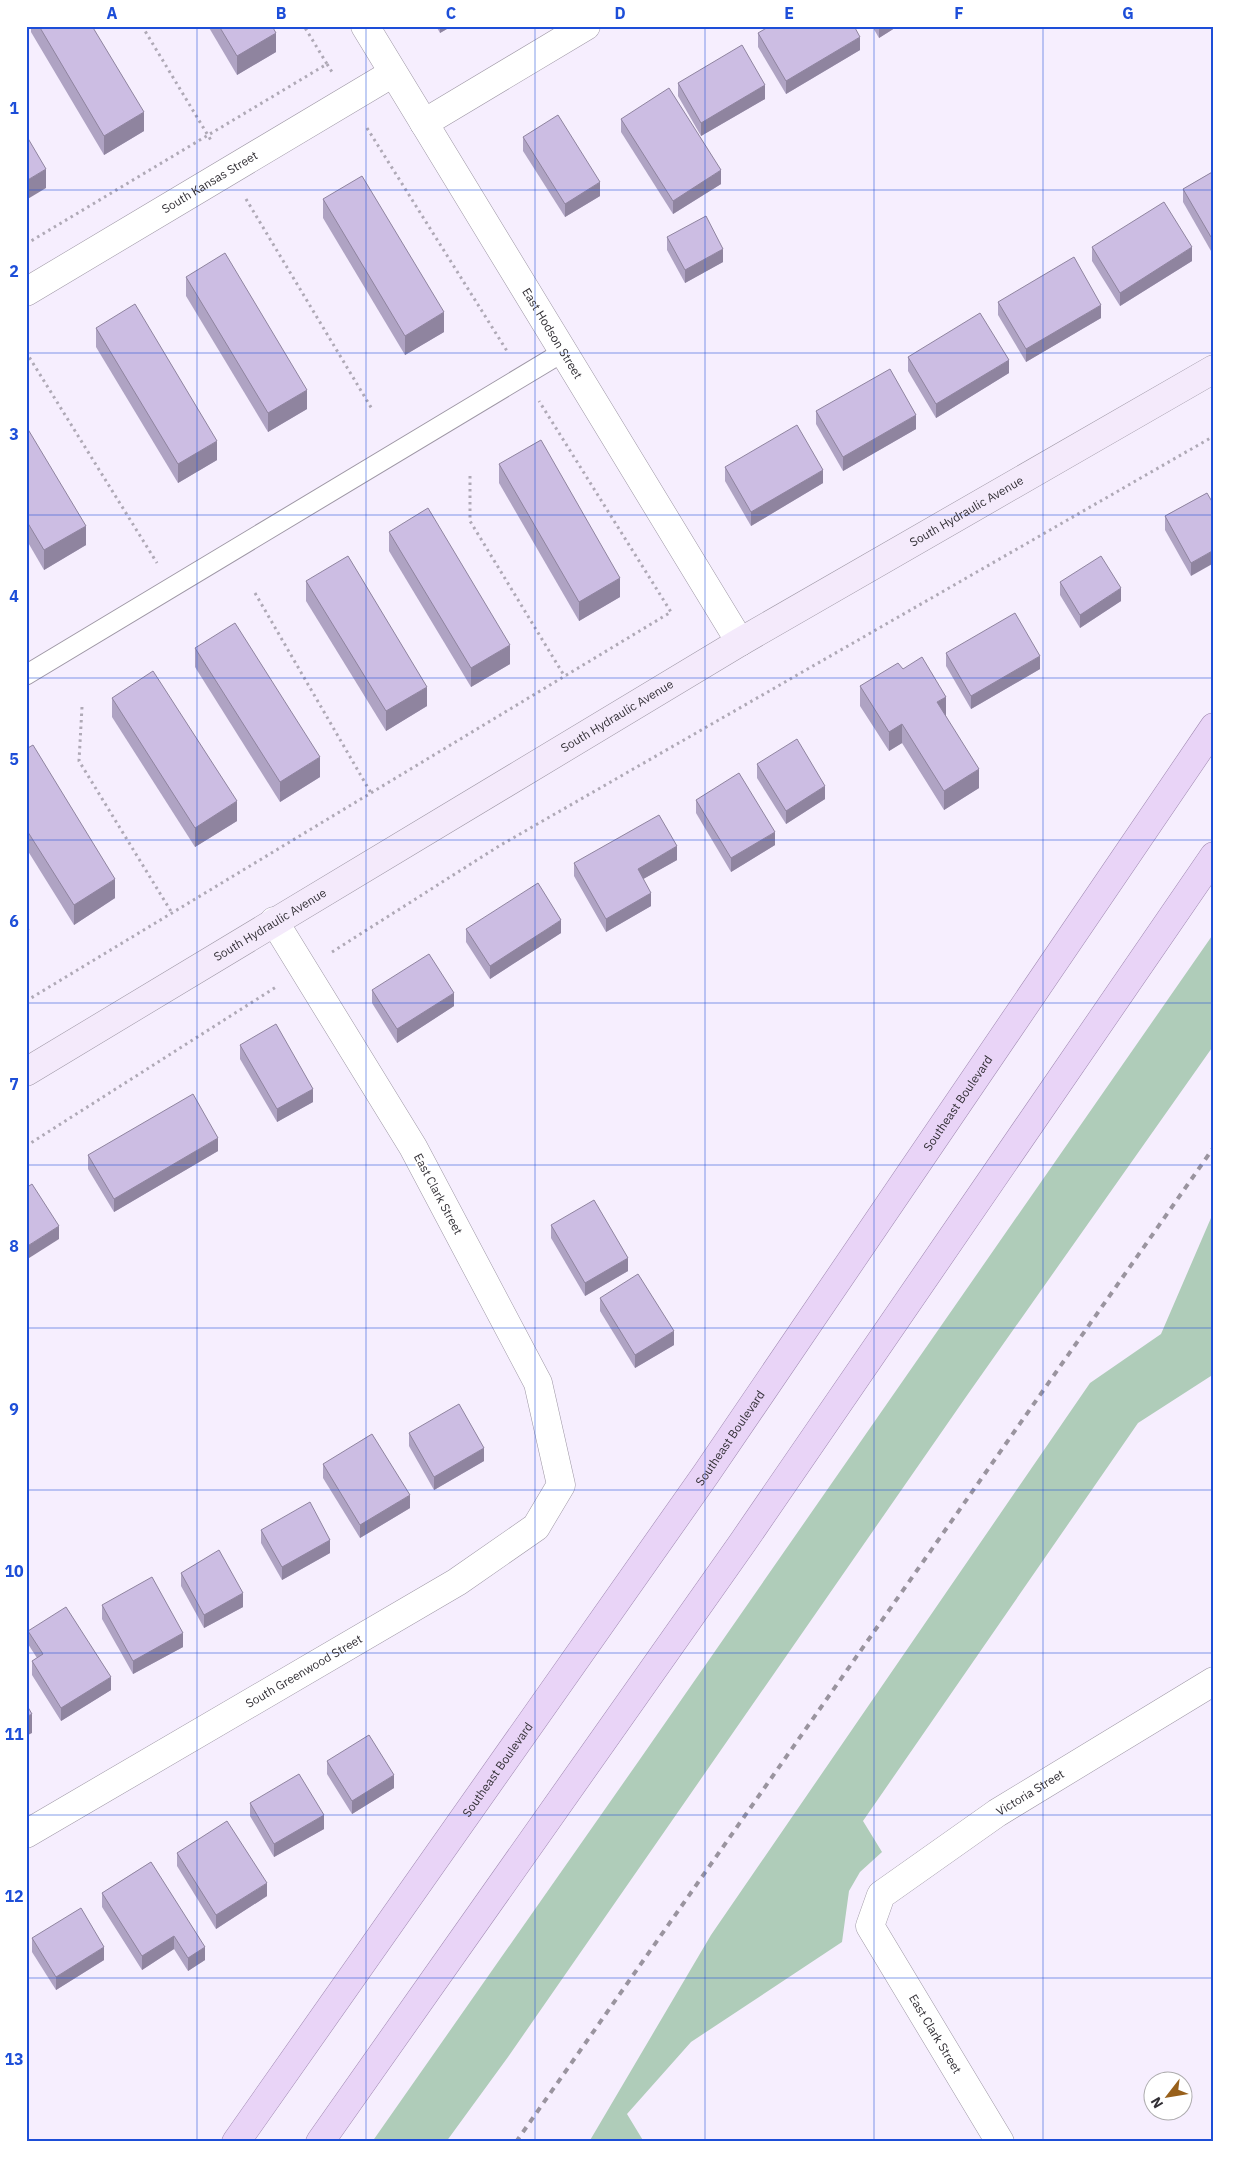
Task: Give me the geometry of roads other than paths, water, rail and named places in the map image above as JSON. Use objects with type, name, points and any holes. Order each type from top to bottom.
[{"type":"main road","name":"Southeast Boulevard","points":[[236,2142],[706,1474],[1214,727]]},
{"type":"main road","points":[[320,2142],[738,1550],[1214,856]]},
{"type":"street","name":"East Hodson Street","points":[[365,26],[740,642]]},
{"type":"street","points":[[424,123],[586,26]]},
{"type":"street","name":"South Kansas Street","points":[[26,292],[394,73]]},
{"type":"street","name":"South Hydraulic Avenue","points":[[26,1072],[740,642],[1214,369]]},
{"type":"street","name":"East Clark Street","points":[[274,922],[413,1147],[538,1384],[562,1485]]},
{"type":"street","name":"South Greenwood Street","points":[[26,1834],[228,1714],[457,1582],[536,1527],[562,1485]]},
{"type":"street","name":"Victoria Street","points":[[870,1926],[881,1894],[997,1812],[1214,1681]]},
{"type":"street","name":"East Clark Street","points":[[870,1926],[1000,2142]]},
{"type":"lane","points":[[26,676],[563,352]]},
{"type":"railway","points":[[516,2142],[1214,1147]]}]
